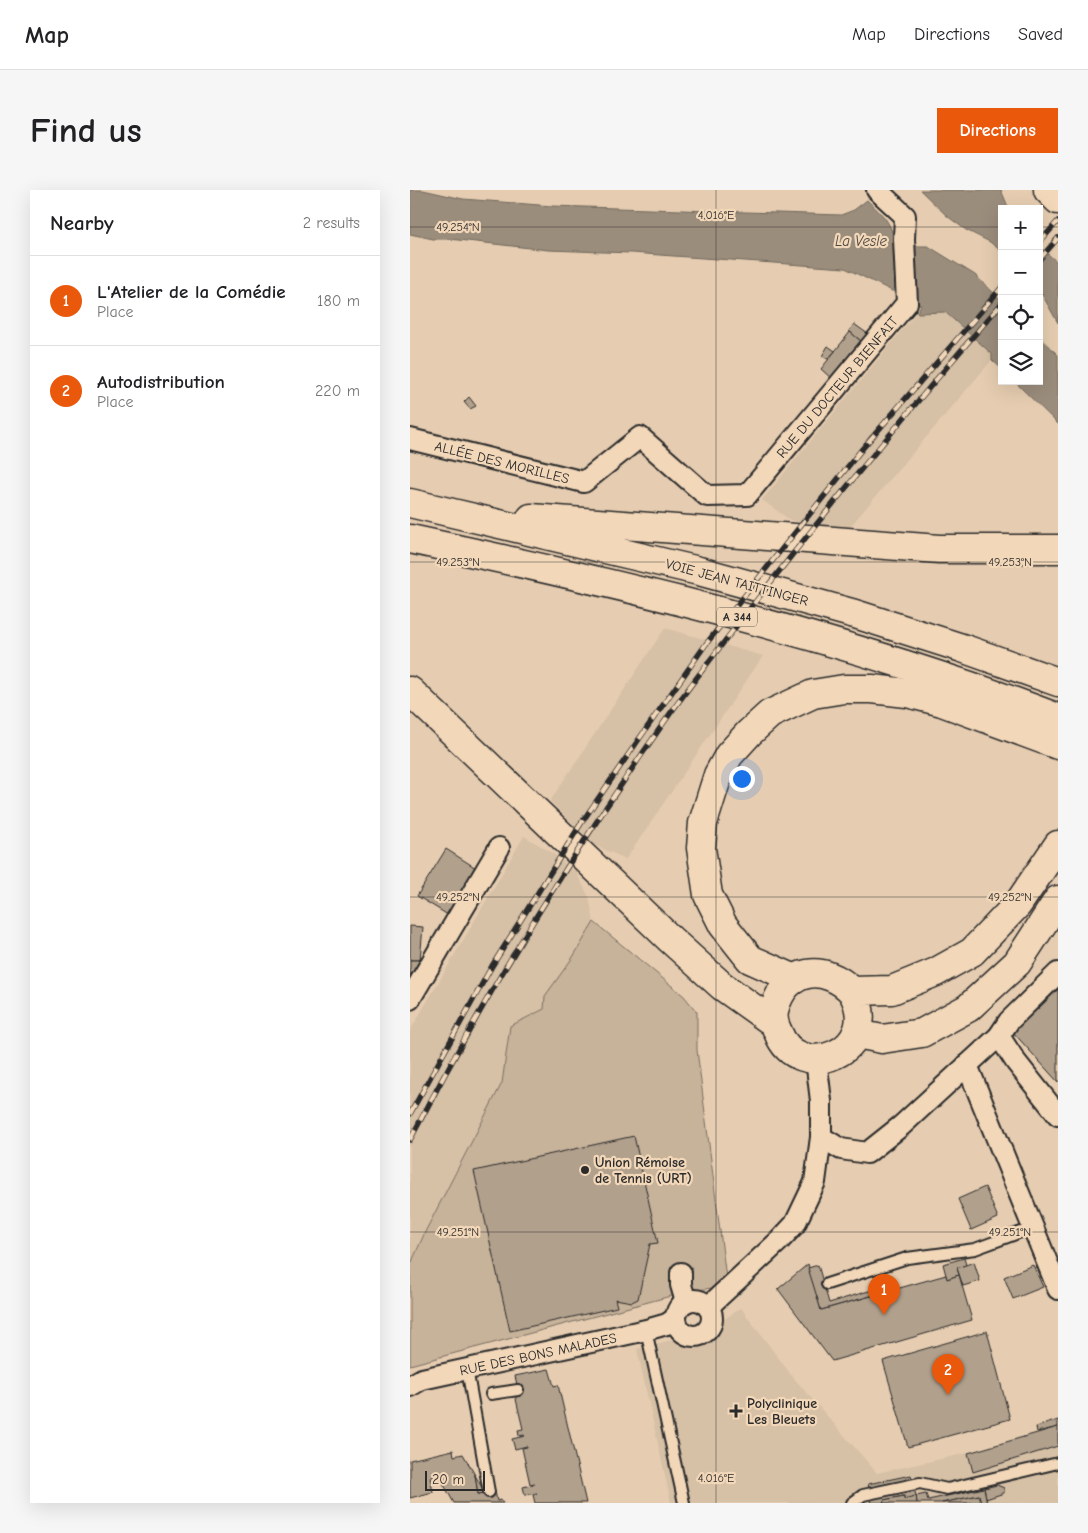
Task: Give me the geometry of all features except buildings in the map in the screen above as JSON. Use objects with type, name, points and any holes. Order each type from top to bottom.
[{"type":"main road","points":[[1048,190],[1058,200]]},
{"type":"main road","name":"VOIE JEAN TAITTINGER","points":[[410,503],[699,572],[855,614],[962,648],[1058,682]]},
{"type":"main road","points":[[445,511],[939,549],[1058,549]]},
{"type":"main road","name":"A 344","points":[[410,539],[683,602],[785,630],[955,681],[1058,718]]},
{"type":"main road","points":[[795,979],[750,959],[723,924],[708,895],[701,848],[702,823],[718,776],[729,755],[770,714],[813,694],[844,689],[872,689],[907,693],[942,702],[1058,746]]},
{"type":"main road","points":[[410,691],[678,947],[722,986],[774,1023]]},
{"type":"main road","points":[[852,991],[892,990],[936,972],[972,952],[1018,904],[1058,845]]},
{"type":"main road","points":[[857,1034],[882,1039],[922,1033],[968,1008],[1017,963],[1058,900]]},
{"type":"main road","points":[[813,973],[829,974],[843,981],[852,991],[857,1000],[860,1015],[857,1034],[847,1047],[830,1057],[808,1058],[790,1050],[780,1039],[774,1023],[774,1010],[785,986],[795,979],[813,973]]},
{"type":"street","name":"RUE DU DOCTEUR BIENFAIT","points":[[707,496],[748,495],[907,303],[905,216],[877,190]]},
{"type":"street","name":"ALLÉE DES MORILLES","points":[[410,439],[584,482],[640,437],[707,496]]},
{"type":"street","points":[[410,999],[499,848]]},
{"type":"street","points":[[821,1137],[841,1149],[867,1153],[901,1126],[1000,1036],[1009,1021],[1058,973]]},
{"type":"street","points":[[1000,1036],[1028,1077],[1058,1115]]},
{"type":"street","points":[[708,1307],[779,1242],[795,1224],[815,1182],[821,1137],[816,1058]]},
{"type":"street","points":[[966,1065],[1058,1289]]},
{"type":"street","points":[[681,1273],[681,1285],[686,1302]]},
{"type":"street","points":[[700,1301],[708,1307],[712,1314],[712,1320],[707,1331],[702,1335],[696,1337],[684,1334],[677,1324],[671,1321],[679,1307],[686,1302],[700,1301]]},
{"type":"street","name":"RUE DES BONS MALADES","points":[[410,1386],[422,1379],[646,1330],[671,1321]]},
{"type":"lane","points":[[827,1284],[907,1258],[975,1249],[1032,1228]]},
{"type":"lane","points":[[646,1330],[684,1503]]},
{"type":"lane","points":[[467,1369],[489,1492]]},
{"type":"lane","points":[[491,1394],[518,1390]]},
{"type":"lane","points":[[852,1503],[863,1495],[913,1484],[920,1483],[947,1489],[1058,1463]]},
{"type":"shaded area","points":[[917,312],[945,312],[992,354],[992,360],[848,529],[822,527],[790,520],[762,500]]},
{"type":"shaded area","points":[[665,628],[763,656],[626,859],[594,845],[550,801]]},
{"type":"shaded area","points":[[524,836],[551,852],[576,872],[589,897],[594,922],[544,1009],[510,1026],[502,1083],[426,1230],[410,1266],[410,1031]]},
{"type":"shaded area","name":"Union Rémoise de Tennis (URT)","points":[[594,922],[684,996],[697,1012],[697,1050],[726,1278],[712,1288],[690,1291],[410,1365],[410,1266],[426,1230],[502,1083],[510,1026],[544,1009],[545,996],[573,957]]},
{"type":"shaded area","name":"Polyclinique Les Bleuets","points":[[741,1308],[792,1376],[877,1473],[968,1453],[973,1472],[1058,1446],[1058,1503],[671,1503],[637,1349],[694,1334],[714,1326]]},
{"type":"water","name":"La Vesle","points":[[410,190],[423,190],[463,199],[552,206],[841,215],[854,210],[867,200],[885,218],[892,232],[917,246],[928,246],[975,275],[998,297],[998,365],[992,360],[992,354],[945,312],[918,313],[921,305],[845,268],[631,253],[548,250],[449,239],[433,239],[410,234]]},
{"type":"water","points":[[920,190],[1001,190],[1007,205],[998,205],[998,249],[990,242],[966,230],[947,216]]},
{"type":"water","points":[[1043,250],[1058,263],[1058,323],[1043,296]]},
{"type":"water","points":[[1043,341],[1058,355],[1058,424],[1018,385],[1043,385]]},
{"type":"railway","points":[[1043,238],[1058,221]]},
{"type":"railway","points":[[1043,255],[1058,238]]},
{"type":"railway","points":[[410,1114],[492,966],[582,822],[706,644],[862,449],[998,292]]},
{"type":"railway","points":[[410,1140],[466,1035],[557,882],[667,718],[713,656],[842,493],[998,308]]},
{"type":"place","name":"Union Rémoise de Tennis (URT)","points":[[585,1170]]},
{"type":"place","name":"L'Atelier de la Comédie","points":[[884,1315]]},
{"type":"place","name":"Autodistribution","points":[[948,1395]]},
{"type":"place","name":"Polyclinique Les Bleuets","points":[[736,1411]]}]
